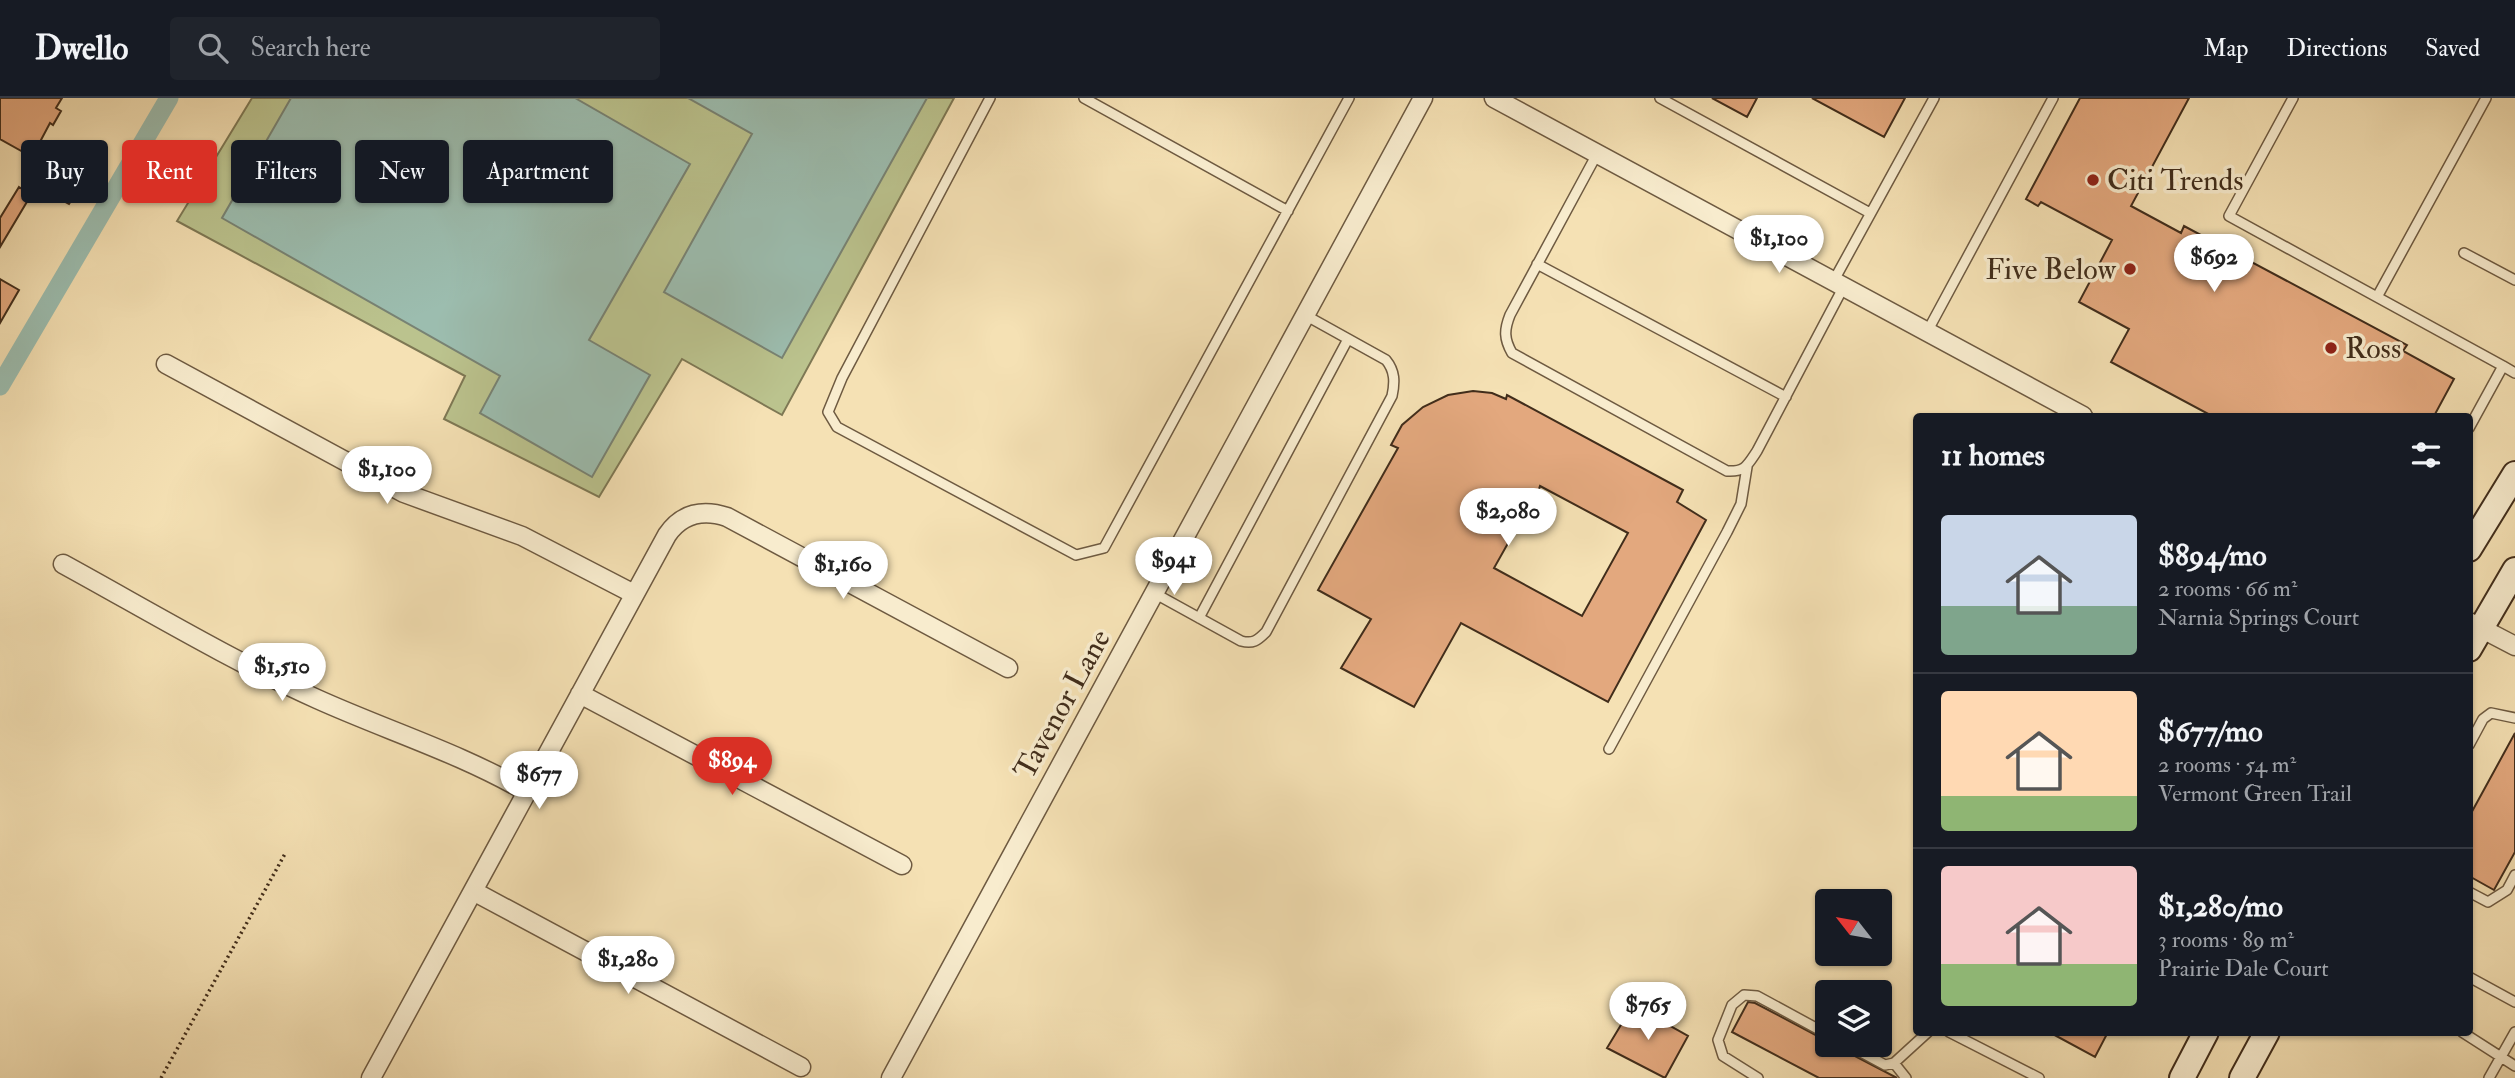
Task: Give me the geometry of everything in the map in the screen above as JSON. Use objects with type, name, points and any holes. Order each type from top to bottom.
[{"type":"main road","points":[[2473,542],[2515,474]]},
{"type":"main road","points":[[2473,633],[2515,570]]},
{"type":"main road","points":[[2182,1078],[2204,1036]]},
{"type":"main road","points":[[2242,1078],[2265,1036]]},
{"type":"street","name":"Tavenor Lane","points":[[891,1078],[1423,98]]},
{"type":"street","points":[[1494,98],[2077,413]]},
{"type":"street","points":[[166,364],[404,493],[522,536],[634,594]]},
{"type":"street","points":[[372,1078],[634,594],[675,524],[683,518],[704,512],[727,517],[1008,668]]},
{"type":"street","points":[[63,564],[317,699],[445,750],[527,792]]},
{"type":"street","points":[[2473,633],[2515,646]]},
{"type":"street","points":[[580,694],[902,865]]},
{"type":"street","points":[[473,891],[801,1067]]},
{"type":"lane","points":[[990,98],[842,378],[828,412],[837,427],[1076,555],[1104,548],[1349,98]]},
{"type":"lane","points":[[1084,98],[1288,211]]},
{"type":"lane","points":[[1660,98],[1870,213]]},
{"type":"lane","points":[[1609,749],[1741,504],[1747,467],[1786,397],[1870,213],[1934,98]]},
{"type":"lane","points":[[1926,333],[2053,98]]},
{"type":"lane","points":[[2293,98],[2229,216],[2515,373]]},
{"type":"lane","points":[[2377,297],[2486,98]]},
{"type":"lane","points":[[1597,154],[1510,314],[1505,329],[1506,344],[1512,353],[1727,471],[1738,471],[1747,467]]},
{"type":"lane","points":[[2464,253],[2515,280]]},
{"type":"lane","points":[[1537,264],[1786,397]]},
{"type":"lane","points":[[1154,593],[1241,641],[1250,643],[1266,632],[1395,386],[1392,368],[1386,360],[1305,315]]},
{"type":"lane","points":[[1199,618],[1348,339]]},
{"type":"lane","points":[[2473,421],[2504,366]]},
{"type":"lane","points":[[2473,737],[2483,719],[2491,713],[2515,719]]},
{"type":"lane","points":[[2473,894],[2488,902],[2507,890],[2515,875]]},
{"type":"lane","points":[[2473,978],[2515,1002]]},
{"type":"lane","points":[[1758,1078],[1723,1056],[1718,1040],[1732,1005],[1744,995],[1757,996],[1815,1027]]},
{"type":"lane","points":[[2489,1078],[2515,1032]]},
{"type":"lane","points":[[1870,1057],[1885,1065],[1894,1063],[1924,1036]]},
{"type":"lane","points":[[1957,1036],[2039,1078]]},
{"type":"lane","points":[[2468,1036],[2515,1066]]},
{"type":"lane","points":[[1894,1063],[1906,1078]]},
{"type":"path","points":[[161,1078],[286,852]]},
{"type":"green space","points":[[252,98],[954,98],[782,415],[682,359],[599,497],[444,419],[465,376],[177,221],[188,203],[217,203],[217,155]]},
{"type":"shaded area","points":[[291,98],[575,98],[690,164],[589,340],[650,375],[592,477],[480,413],[500,376],[222,218],[231,202],[341,203],[341,140],[267,140]]},
{"type":"shaded area","points":[[688,98],[927,98],[782,358],[664,292],[752,134]]},
{"type":"building","points":[[0,98],[62,98],[56,108],[61,111],[53,125],[50,123],[41,140],[21,140],[21,151],[0,139]]},
{"type":"building","points":[[1712,98],[1757,98],[1747,117]]},
{"type":"building","points":[[1812,98],[1905,98],[1884,137]]},
{"type":"building","points":[[2080,98],[2189,98],[2131,206],[2181,233],[2184,226],[2407,345],[2403,351],[2454,379],[2436,413],[2206,413],[2111,362],[2129,329],[2079,302],[2112,240],[2041,202],[2038,206],[2026,199]]},
{"type":"building","points":[[19,187],[21,203],[26,203],[0,247],[0,218]]},
{"type":"building","points":[[0,279],[19,290],[0,323]]},
{"type":"building","points":[[1473,391],[1492,393],[1506,399],[1507,395],[1683,490],[1677,502],[1706,520],[1608,702],[1461,623],[1414,707],[1341,668],[1371,619],[1318,590],[1398,448],[1391,445],[1402,425],[1423,407],[1448,395]],"holes":[[[1540,486],[1628,533],[1582,616],[1494,568],[1516,529],[1533,508]]]},
{"type":"building","points":[[2515,733],[2515,852],[2494,890],[2473,878],[2473,810]]},
{"type":"building","points":[[1748,1002],[1755,1003],[1815,1035],[1815,1057],[1857,1057],[1897,1078],[1819,1078],[1732,1032]]},
{"type":"building","points":[[1633,1005],[1688,1036],[1665,1078],[1607,1048]]},
{"type":"building","points":[[2056,1036],[2106,1036],[2095,1057]]},
{"type":"waterway","points":[[0,386],[169,98]]},
{"type":"place","name":"Citi Trends","points":[[2093,180]]},
{"type":"place","name":"Five Below","points":[[2130,269]]},
{"type":"place","name":"Ross","points":[[2331,348]]}]
